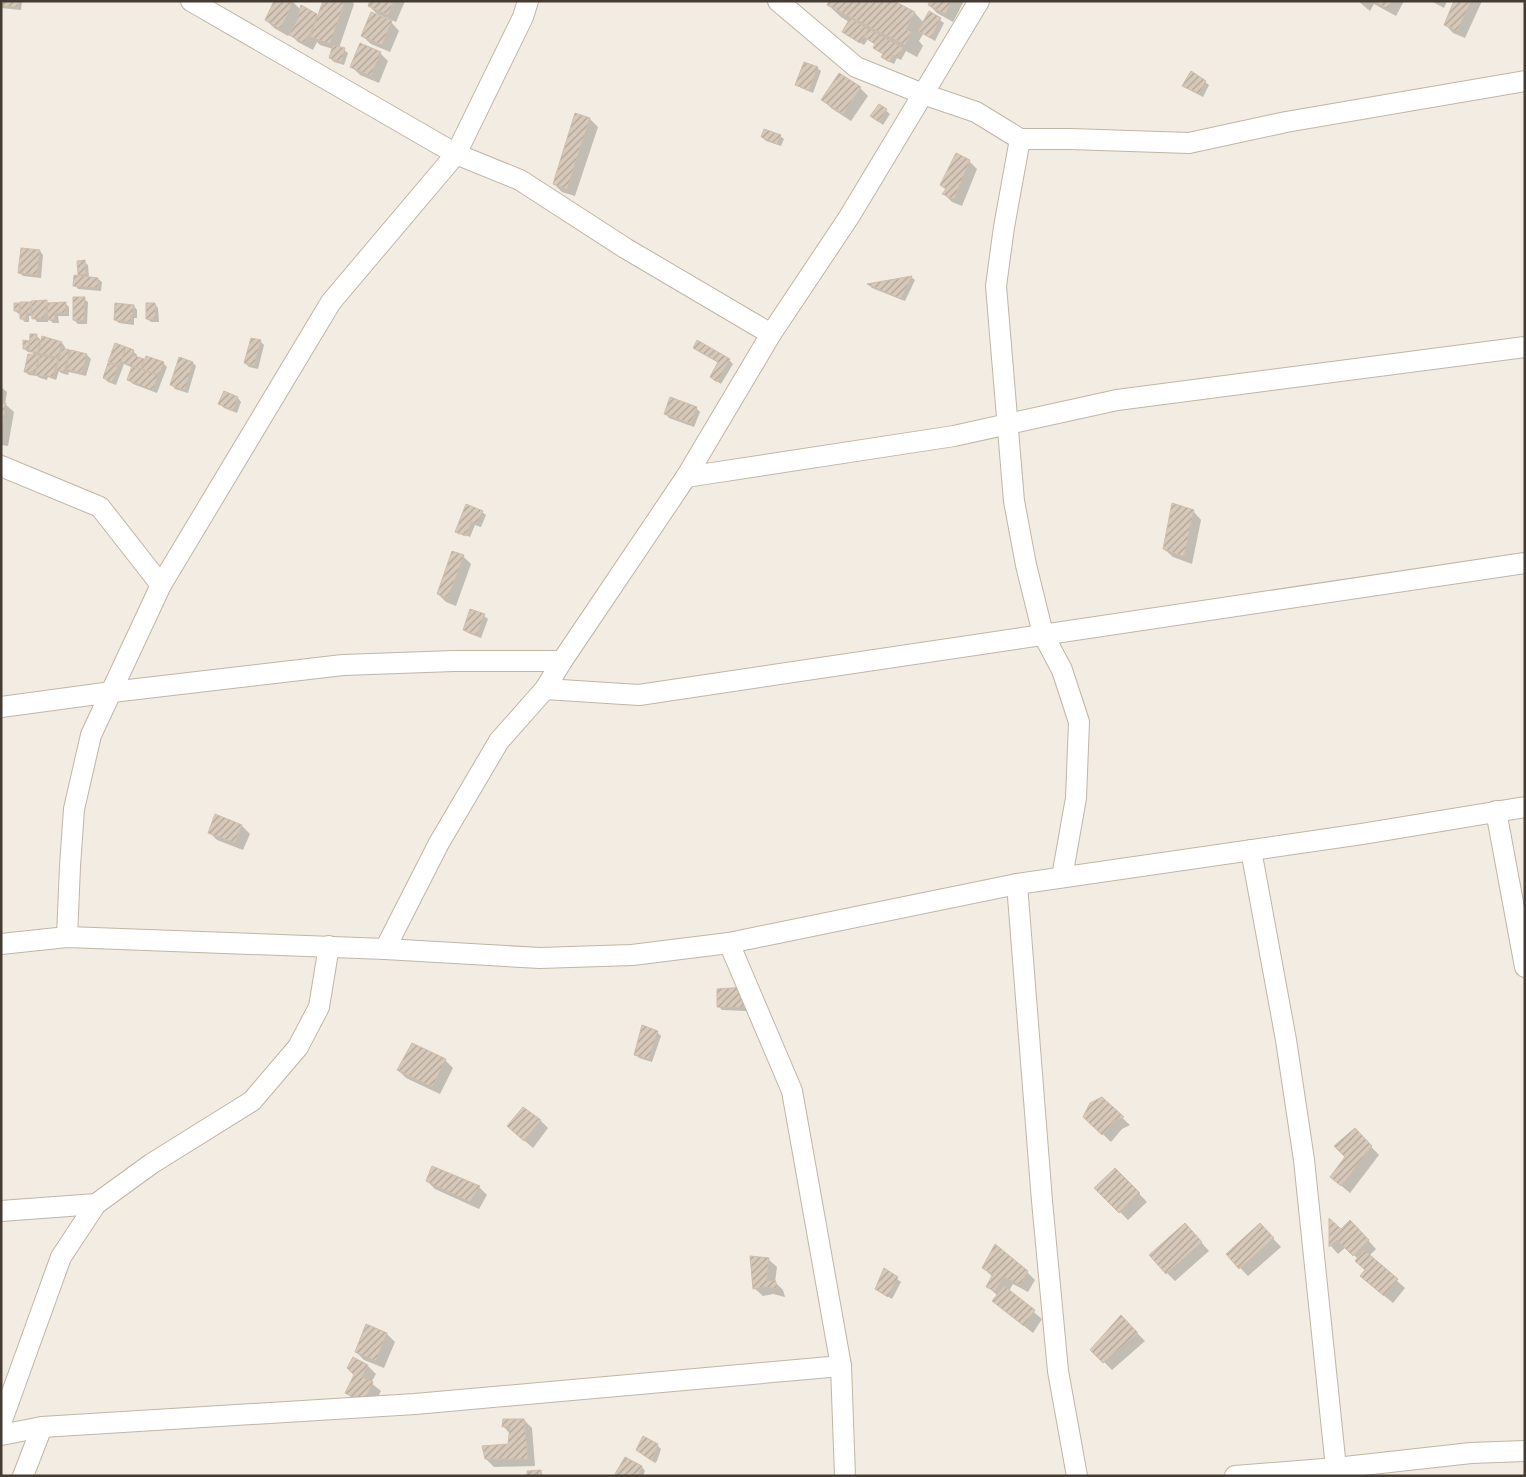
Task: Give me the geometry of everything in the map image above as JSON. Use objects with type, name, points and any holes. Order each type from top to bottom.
[{"type":"street","points":[[191,1],[456,154],[520,180],[625,248],[771,334]]},
{"type":"street","points":[[67,937],[74,809],[91,735],[161,585],[331,302],[456,154],[523,17],[528,1]]},
{"type":"street","points":[[778,1],[856,67],[923,94],[976,112],[1020,139],[1189,144],[1286,122],[1525,81]]},
{"type":"street","points":[[384,949],[439,843],[499,741],[545,689],[686,477],[771,334],[849,216],[979,1]]},
{"type":"street","points":[[1020,139],[1004,227],[996,286],[1014,501],[1026,564],[1043,634],[1062,670],[1079,722],[1076,798],[1062,877]]},
{"type":"street","points":[[686,477],[954,436],[1117,400],[1525,347]]},
{"type":"street","points":[[1,466],[100,507],[161,585]]},
{"type":"street","points":[[545,689],[639,695],[1525,563]]},
{"type":"street","points":[[1,707],[343,665],[454,661],[562,661]]},
{"type":"street","points":[[1,944],[67,937],[329,946],[540,958],[632,955],[729,943],[1017,884],[1362,834],[1525,807]]},
{"type":"street","points":[[1496,811],[1525,967]]},
{"type":"street","points":[[1251,850],[1286,1040],[1304,1160],[1337,1472]]},
{"type":"street","points":[[1017,884],[1042,1200],[1058,1371],[1077,1476]]},
{"type":"street","points":[[729,943],[792,1091],[841,1366],[846,1476]]},
{"type":"street","points":[[1,1423],[61,1257],[96,1204],[151,1164],[252,1101],[298,1047],[319,1006],[329,946]]},
{"type":"street","points":[[1,1211],[96,1204]]},
{"type":"street","points":[[1,1435],[42,1427],[415,1404],[841,1366]]},
{"type":"street","points":[[23,1476],[42,1427]]},
{"type":"street","points":[[1235,1476],[1337,1472],[1471,1453],[1525,1451]]},
{"type":"building","points":[[1,1],[18,1],[18,7],[1,6]]},
{"type":"building","points":[[274,1],[292,1],[280,29],[265,20]]},
{"type":"building","points":[[323,1],[345,1],[330,44],[310,37]]},
{"type":"building","points":[[370,1],[394,1],[388,15],[368,6]]},
{"type":"building","points":[[829,1],[894,1],[915,12],[906,30],[912,32],[905,45],[827,5]]},
{"type":"building","points":[[930,1],[952,1],[945,14],[928,5]]},
{"type":"building","points":[[1374,1],[1392,1],[1388,9]]},
{"type":"building","points":[[1454,1],[1471,1],[1457,31],[1444,25]]},
{"type":"building","points":[[301,5],[317,14],[313,28],[304,43],[289,35],[297,20]]},
{"type":"building","points":[[929,11],[941,18],[931,38],[918,31]]},
{"type":"building","points":[[371,12],[392,21],[382,45],[361,36]]},
{"type":"building","points":[[850,18],[868,29],[860,43],[842,32]]},
{"type":"building","points":[[869,29],[903,48],[897,57],[893,55],[890,62],[881,57],[883,54],[873,48],[875,44],[864,37]]},
{"type":"building","points":[[360,43],[381,52],[371,76],[350,67]]},
{"type":"building","points":[[333,45],[345,48],[341,62],[329,58]]},
{"type":"building","points":[[804,62],[818,67],[809,90],[795,85]]},
{"type":"building","points":[[1191,71],[1206,81],[1199,94],[1182,86]]},
{"type":"building","points":[[839,73],[861,87],[843,114],[821,100]]},
{"type":"building","points":[[879,104],[887,109],[879,122],[870,116]]},
{"type":"building","points":[[575,113],[590,118],[567,189],[553,184]]},
{"type":"building","points":[[764,129],[781,135],[777,144],[761,137]]},
{"type":"building","points":[[956,153],[970,160],[954,199],[942,194],[946,189],[940,185]]},
{"type":"building","points":[[21,248],[40,250],[37,275],[18,273]]},
{"type":"building","points":[[85,260],[86,274],[78,275],[77,261]]},
{"type":"building","points":[[74,275],[98,278],[98,288],[73,286]]},
{"type":"building","points":[[912,276],[901,299],[867,284]]},
{"type":"building","points":[[73,297],[85,297],[84,321],[73,320]]},
{"type":"building","points":[[47,300],[47,313],[44,313],[45,318],[32,319],[31,301]]},
{"type":"building","points":[[20,302],[31,302],[31,313],[26,313],[26,319],[20,319]]},
{"type":"building","points":[[66,302],[66,313],[55,313],[55,320],[48,320],[47,303]]},
{"type":"building","points":[[14,303],[19,303],[20,311],[14,311]]},
{"type":"building","points":[[115,303],[134,305],[131,322],[114,320]]},
{"type":"building","points":[[146,303],[155,303],[156,319],[146,319]]},
{"type":"building","points":[[30,334],[37,334],[36,340],[41,340],[38,352],[29,352]]},
{"type":"building","points":[[42,336],[62,342],[58,358],[38,353]]},
{"type":"building","points":[[251,338],[261,340],[254,366],[244,363]]},
{"type":"building","points":[[23,340],[29,341],[29,349],[23,349]]},
{"type":"building","points":[[697,340],[730,359],[717,382],[710,377],[718,362],[693,348]]},
{"type":"building","points":[[115,343],[126,347],[119,366],[108,362]]},
{"type":"building","points":[[126,347],[134,350],[132,355],[144,359],[141,369],[121,362]]},
{"type":"building","points":[[62,348],[70,350],[64,372],[56,370]]},
{"type":"building","points":[[71,350],[87,354],[82,373],[66,369]]},
{"type":"building","points":[[28,354],[40,355],[35,372],[24,372]]},
{"type":"building","points":[[40,355],[58,359],[53,377],[35,375]]},
{"type":"building","points":[[146,356],[164,362],[159,375],[141,369]]},
{"type":"building","points":[[179,357],[193,362],[185,390],[170,385]]},
{"type":"building","points":[[108,363],[118,366],[112,382],[103,378]]},
{"type":"building","points":[[132,366],[158,375],[153,390],[127,380]]},
{"type":"building","points":[[224,391],[238,397],[233,410],[218,404]]},
{"type":"building","points":[[670,397],[697,407],[691,424],[664,414]]},
{"type":"building","points":[[1,402],[6,403],[1,433]]},
{"type":"building","points":[[1172,503],[1194,510],[1184,557],[1163,549]]},
{"type":"building","points":[[466,504],[483,511],[477,524],[471,522],[466,536],[455,532]]},
{"type":"building","points":[[452,551],[464,555],[448,598],[437,594]]},
{"type":"building","points":[[470,609],[485,614],[477,635],[463,630]]},
{"type":"building","points":[[215,814],[242,825],[235,843],[208,833]]},
{"type":"building","points":[[745,987],[743,1008],[717,1007],[717,989]]},
{"type":"building","points":[[642,1025],[658,1031],[649,1059],[634,1055]]},
{"type":"building","points":[[412,1043],[446,1059],[432,1087],[397,1070]]},
{"type":"building","points":[[1102,1097],[1124,1117],[1114,1121],[1102,1135],[1083,1117],[1090,1103]]},
{"type":"building","points":[[523,1107],[541,1120],[524,1141],[507,1126]]},
{"type":"building","points":[[1355,1128],[1372,1146],[1341,1186],[1330,1177],[1345,1157],[1334,1146]]},
{"type":"building","points":[[432,1166],[480,1186],[470,1202],[426,1181]]},
{"type":"building","points":[[1115,1168],[1140,1193],[1119,1213],[1094,1188]]},
{"type":"building","points":[[1329,1218],[1341,1229],[1350,1220],[1369,1240],[1353,1256],[1337,1240],[1329,1247]]},
{"type":"building","points":[[1185,1223],[1202,1242],[1166,1274],[1149,1255]]},
{"type":"building","points":[[1260,1223],[1274,1238],[1239,1269],[1226,1254]]},
{"type":"building","points":[[995,1244],[1028,1271],[1020,1285],[1004,1277],[995,1291],[986,1287],[993,1274],[982,1268]]},
{"type":"building","points":[[1364,1250],[1398,1279],[1384,1296],[1360,1276],[1365,1270],[1355,1261]]},
{"type":"building","points":[[750,1256],[769,1258],[767,1281],[775,1280],[778,1289],[764,1287],[753,1289]]},
{"type":"building","points":[[884,1268],[898,1277],[888,1297],[875,1289]]},
{"type":"building","points":[[1004,1286],[1035,1310],[1024,1326],[992,1301]]},
{"type":"building","points":[[1121,1315],[1138,1333],[1103,1363],[1090,1350]]},
{"type":"building","points":[[366,1324],[387,1333],[376,1361],[355,1352]]},
{"type":"building","points":[[353,1357],[368,1365],[362,1377],[373,1382],[364,1402],[345,1393],[354,1375],[347,1368]]},
{"type":"building","points":[[503,1419],[524,1419],[528,1459],[485,1459],[482,1446],[508,1444],[510,1426],[502,1427]]},
{"type":"building","points":[[643,1436],[658,1444],[651,1460],[636,1450]]},
{"type":"building","points":[[625,1457],[642,1466],[638,1476],[617,1476],[615,1474]]},
{"type":"building","points":[[541,1470],[542,1476],[527,1476],[527,1471]]}]
